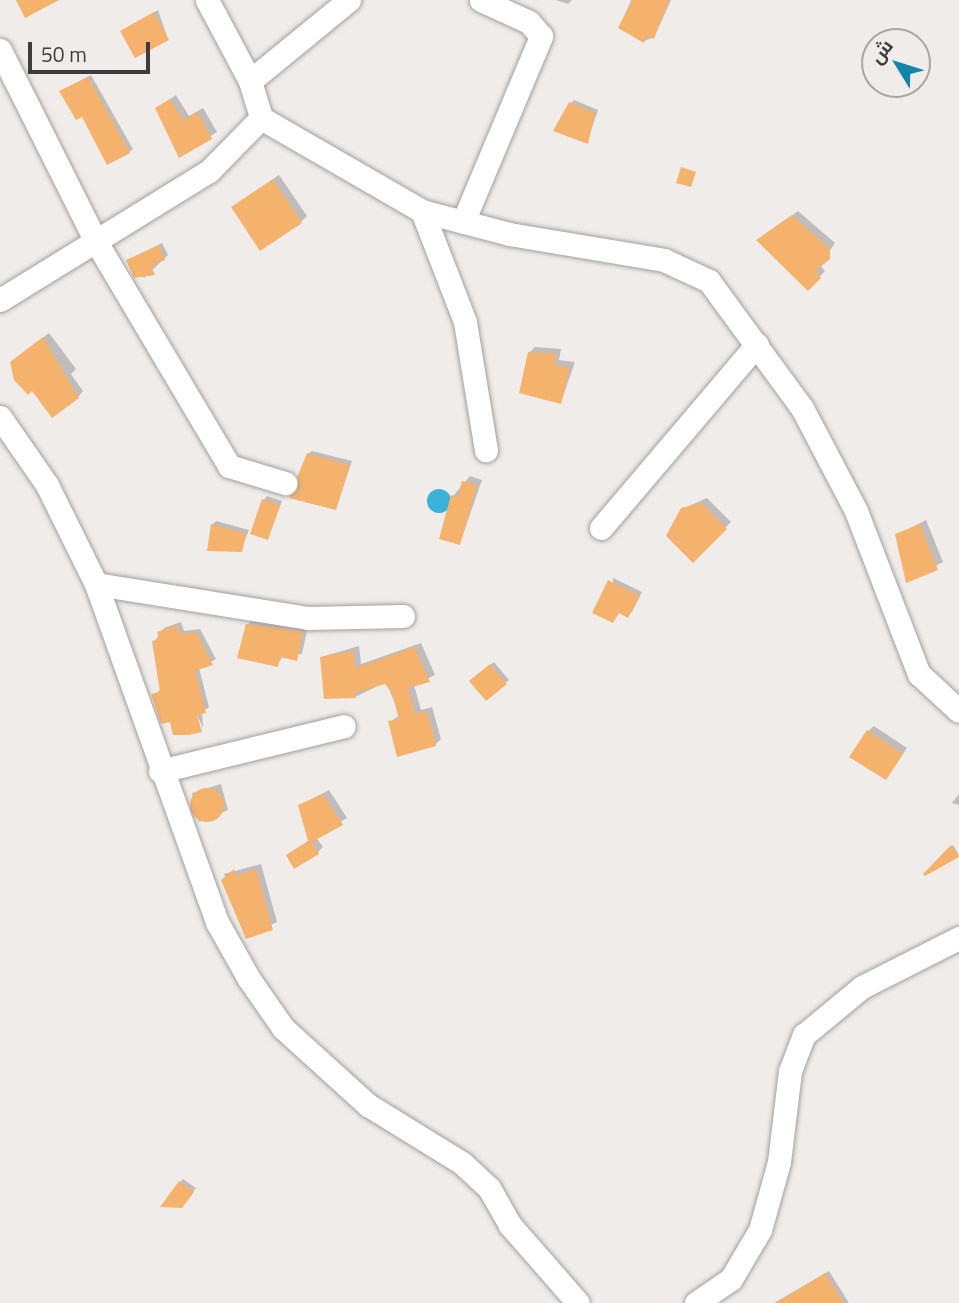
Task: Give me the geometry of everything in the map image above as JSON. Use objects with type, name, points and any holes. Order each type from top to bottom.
[{"type":"street","points":[[207,0],[250,81],[261,118],[422,211],[463,222],[689,266],[729,302],[802,408],[856,511],[919,674],[959,712]]},
{"type":"street","points":[[250,81],[349,0]]},
{"type":"street","points":[[463,222],[541,36],[529,22],[481,0]]},
{"type":"street","points":[[0,50],[95,240],[229,467],[285,483]]},
{"type":"street","points":[[0,300],[209,172],[261,118]]},
{"type":"street","points":[[422,211],[465,322],[486,450]]},
{"type":"street","points":[[601,528],[757,344]]},
{"type":"street","points":[[0,417],[47,485],[96,584],[160,771],[217,922],[283,1028],[368,1105],[462,1163],[578,1303]]},
{"type":"street","points":[[96,584],[308,618],[403,615]]},
{"type":"street","points":[[160,771],[344,726]]},
{"type":"street","points":[[696,1303],[731,1279],[760,1230],[779,1162],[790,1071],[804,1035],[862,988],[959,938]]},
{"type":"water","points":[[439,489],[450,496],[451,501],[444,512],[439,513],[428,506],[427,501],[434,490]]},
{"type":"building","points":[[16,0],[59,0],[25,18]]},
{"type":"building","points":[[632,0],[669,0],[654,39],[646,36],[644,43],[618,28]]},
{"type":"building","points":[[154,12],[169,40],[135,58],[120,31]]},
{"type":"building","points":[[88,77],[130,153],[107,165],[82,117],[76,120],[59,91]]},
{"type":"building","points":[[170,99],[183,120],[197,112],[212,139],[179,158],[155,108]]},
{"type":"building","points":[[569,102],[595,113],[588,144],[553,131]]},
{"type":"building","points":[[681,167],[696,172],[691,187],[676,183]]},
{"type":"building","points":[[273,179],[302,223],[260,251],[231,207]]},
{"type":"building","points":[[792,215],[830,249],[830,259],[815,271],[821,278],[808,291],[756,240]]},
{"type":"building","points":[[159,245],[165,260],[151,266],[155,275],[134,278],[126,260]]},
{"type":"building","points":[[43,337],[79,398],[52,418],[32,391],[28,395],[14,380],[10,362]]},
{"type":"building","points":[[528,352],[557,354],[554,365],[570,368],[561,404],[519,393]]},
{"type":"building","points":[[307,453],[350,465],[336,510],[289,498]]},
{"type":"building","points":[[462,481],[477,485],[460,545],[439,539],[451,495],[458,497]]},
{"type":"building","points":[[262,499],[280,505],[268,540],[250,534]]},
{"type":"building","points":[[701,503],[727,529],[693,563],[666,536],[681,508]]},
{"type":"building","points":[[211,524],[246,534],[242,552],[207,551]]},
{"type":"building","points":[[920,524],[938,570],[906,583],[895,534]]},
{"type":"building","points":[[608,580],[640,596],[628,618],[619,613],[613,623],[592,613]]},
{"type":"building","points":[[246,624],[303,631],[297,661],[280,657],[278,667],[237,658]]},
{"type":"building","points":[[177,625],[180,634],[196,632],[213,665],[195,671],[206,713],[197,715],[202,732],[189,735],[173,735],[170,722],[161,724],[151,694],[160,692],[152,641],[159,639],[157,632]]},
{"type":"building","points":[[414,647],[430,682],[408,688],[415,714],[427,711],[436,746],[397,757],[388,721],[399,719],[392,693],[385,684],[355,693],[356,698],[324,699],[320,657],[353,651],[356,668]]},
{"type":"building","points":[[490,664],[507,684],[486,701],[469,681]]},
{"type":"building","points":[[867,730],[903,754],[886,780],[849,757]]},
{"type":"building","points":[[207,788],[219,793],[224,805],[219,817],[207,822],[195,817],[190,805],[195,793]]},
{"type":"building","points":[[323,794],[343,825],[312,842],[319,854],[294,869],[286,855],[308,841],[298,805]]},
{"type":"building","points":[[951,845],[959,857],[925,876],[923,874]]},
{"type":"building","points":[[234,869],[236,876],[256,869],[273,930],[246,939],[221,880]]},
{"type":"building","points":[[179,1181],[194,1192],[182,1208],[160,1207]]},
{"type":"building","points":[[825,1273],[844,1303],[776,1303],[804,1286]]}]
